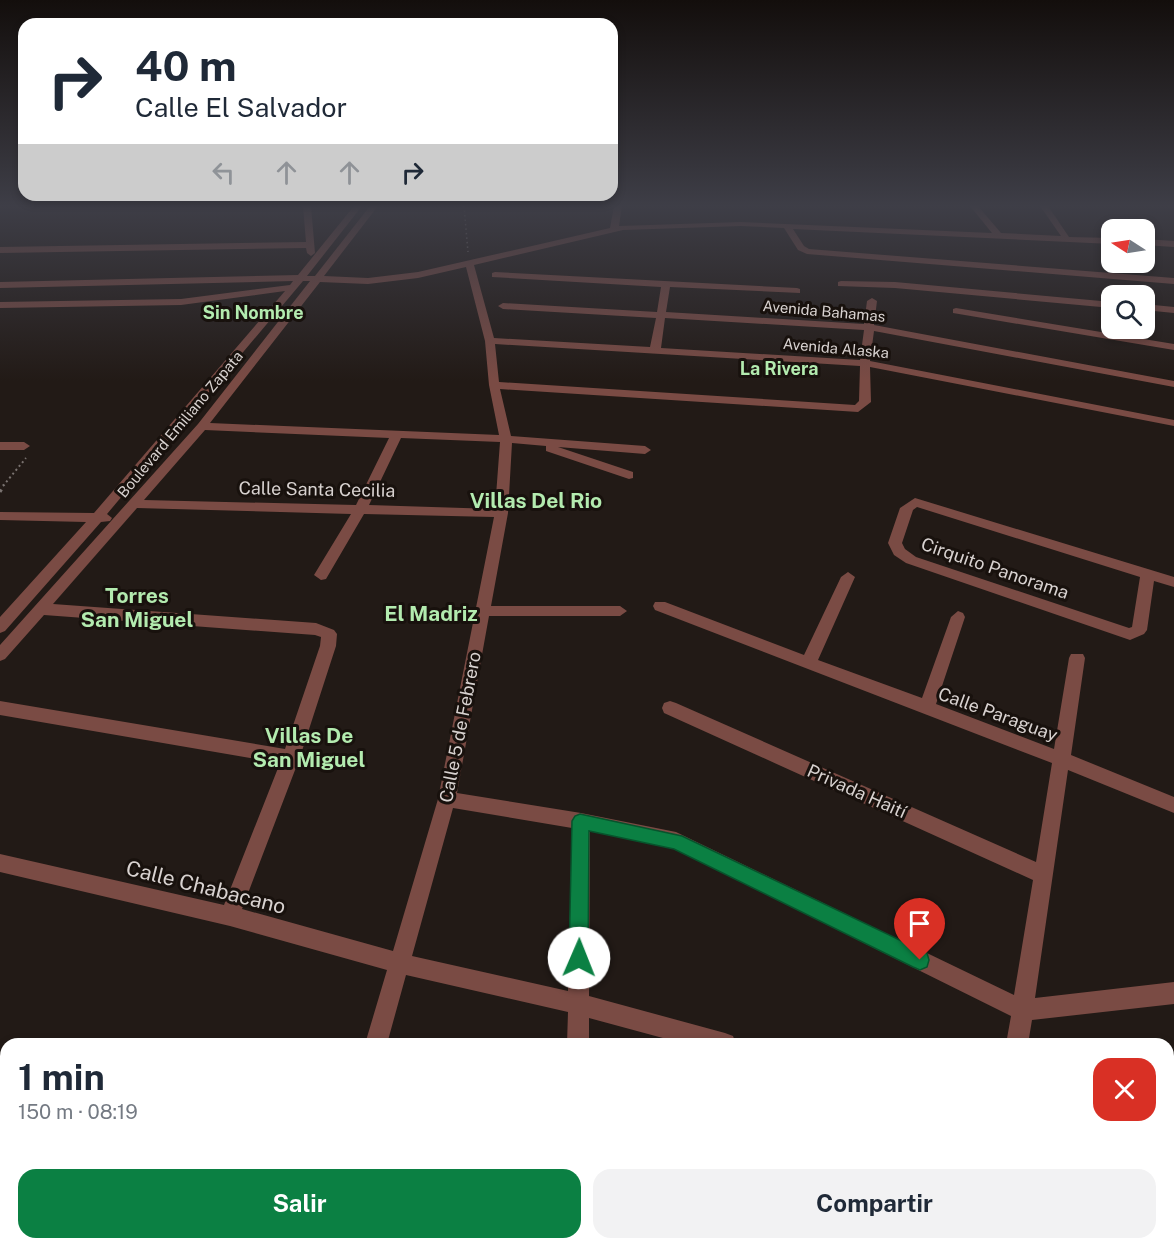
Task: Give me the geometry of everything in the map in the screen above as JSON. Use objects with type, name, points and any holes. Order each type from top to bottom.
[{"type":"street","name":"Boulevard Emiliano Zapata","points":[[0,627],[99,518],[312,264]]},
{"type":"street","name":"Boulevard Emiliano Zapata","points":[[0,655],[202,426],[330,264]]},
{"type":"street","points":[[0,305],[181,302],[319,279],[368,281],[418,275],[464,264]]},
{"type":"street","name":"Calle 5 de Febrero","points":[[378,1038],[447,799],[501,513],[506,439],[494,385],[490,341],[469,264]]},
{"type":"street","points":[[867,264],[893,271],[1101,303]]},
{"type":"street","points":[[841,284],[893,271],[1174,280]]},
{"type":"street","points":[[495,275],[797,291]]},
{"type":"street","points":[[0,285],[298,282]]},
{"type":"street","points":[[654,351],[666,284]]},
{"type":"street","points":[[494,385],[858,409],[866,402],[865,363],[872,301]]},
{"type":"street","name":"Avenida Bahamas","points":[[503,306],[870,327],[1174,384]]},
{"type":"street","points":[[1155,308],[1174,309]]},
{"type":"street","points":[[956,311],[1174,346]]},
{"type":"street","name":"Avenida Alaska","points":[[490,341],[865,363],[1174,423]]},
{"type":"street","points":[[202,426],[506,439],[645,450]]},
{"type":"street","points":[[321,575],[361,508],[396,436]]},
{"type":"street","points":[[529,441],[629,475]]},
{"type":"street","points":[[0,446],[24,446]]},
{"type":"street","name":"Cirquito Panorama","points":[[1148,574],[1139,630],[1130,634],[911,560],[899,552],[895,543],[907,508],[915,502],[1174,582]]},
{"type":"street","name":"Calle Santa Cecilia","points":[[132,504],[501,513]]},
{"type":"street","points":[[0,516],[120,519]]},
{"type":"street","points":[[808,664],[848,577]]},
{"type":"street","name":"Calle Paraguay","points":[[660,606],[926,709],[1061,758],[1174,805]]},
{"type":"street","points":[[42,609],[316,629],[329,634],[328,646],[291,758],[230,916]]},
{"type":"street","points":[[482,611],[620,611]]},
{"type":"street","points":[[926,709],[958,617]]},
{"type":"street","points":[[1018,1038],[1077,658]]},
{"type":"street","points":[[0,708],[291,758]]},
{"type":"street","name":"Privada Haití","points":[[670,708],[1043,875]]},
{"type":"street","points":[[447,799],[580,821],[676,841],[1022,1010],[1171,996]]},
{"type":"street","points":[[578,1038],[580,821]]},
{"type":"street","name":"Calle Chabacano","points":[[0,863],[230,916],[399,963],[578,1004],[703,1038]]},
{"type":"path","points":[[0,492],[9,476],[29,454],[24,446]]},
{"type":"district","name":"Sin Nombre","points":[[253,312]]},
{"type":"district","name":"La Rivera","points":[[779,368]]},
{"type":"district","name":"Villas Del Rio","points":[[536,500]]},
{"type":"district","name":"Torres San Miguel","points":[[137,607]]},
{"type":"district","name":"El Madriz","points":[[431,613]]},
{"type":"district","name":"Villas De San Miguel","points":[[309,747]]},
{"type":"route","points":[[579,958],[580,821],[676,841],[920,960]]}]
